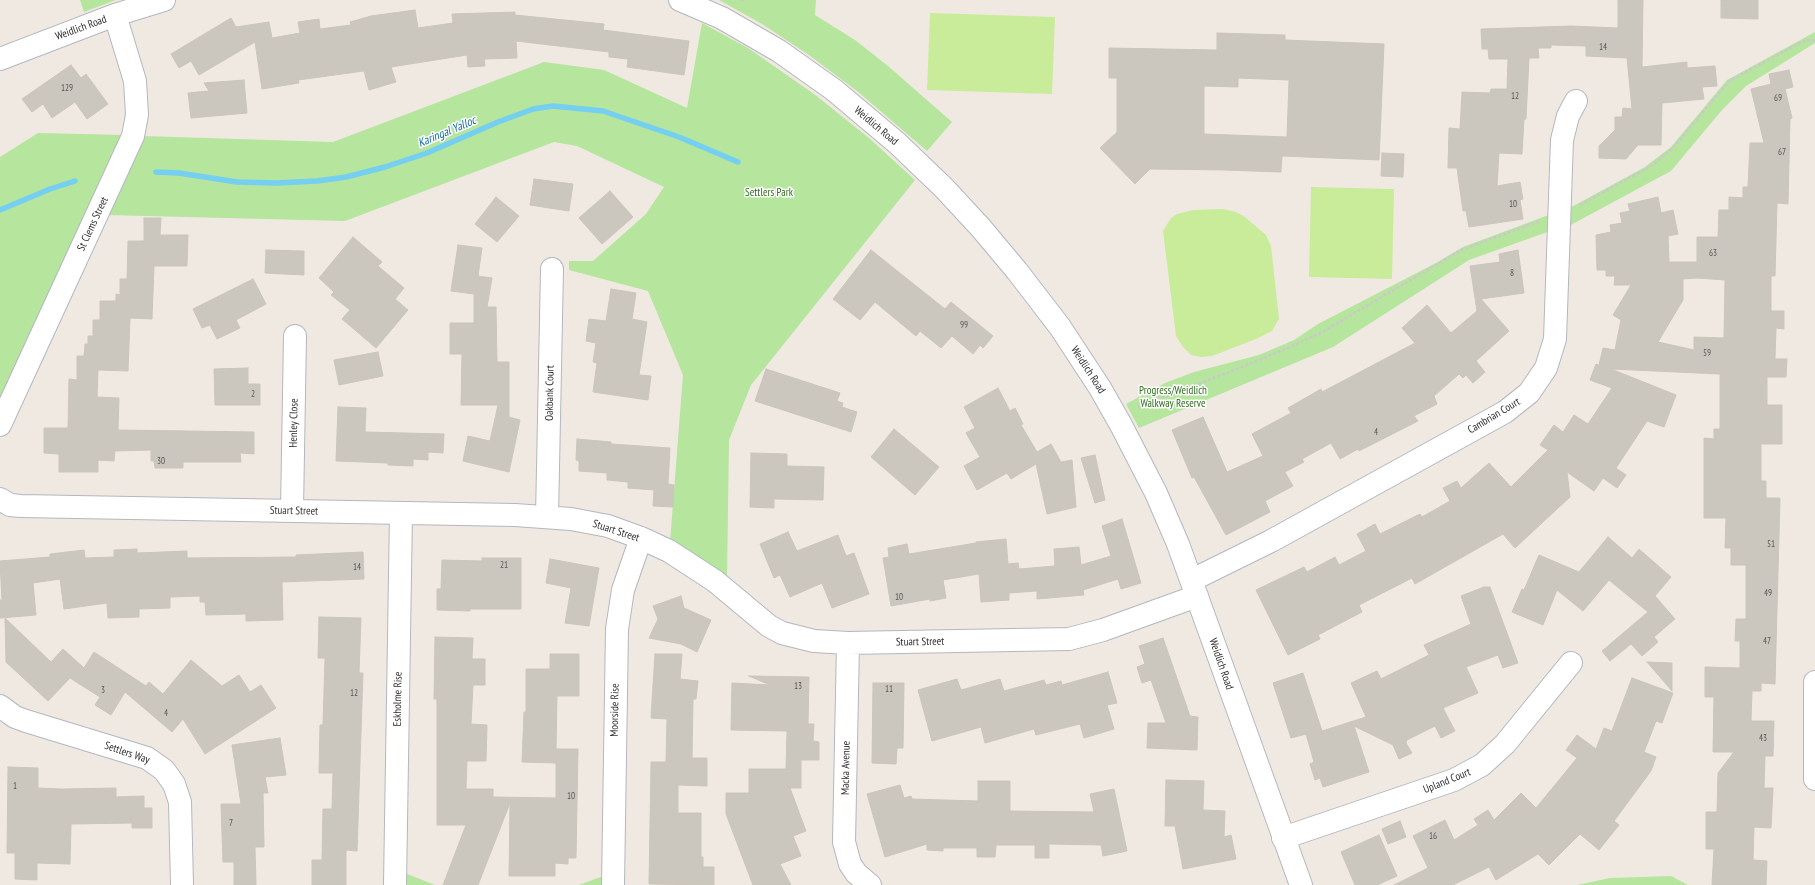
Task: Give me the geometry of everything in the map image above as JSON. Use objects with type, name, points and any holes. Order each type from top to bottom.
[{"type":"street","name":"Weidlich Road","points":[[0,59],[115,15],[164,0]]},
{"type":"street","name":"Weidlich Road","points":[[680,0],[722,18],[752,34],[779,51],[828,86],[912,157],[981,228],[1044,306],[1100,388],[1138,457],[1178,544],[1300,885]]},
{"type":"street","name":"St Clems Street","points":[[0,425],[133,136],[137,103],[135,81],[115,15]]},
{"type":"street","name":"Cambrian Court","points":[[1194,588],[1264,544],[1506,412],[1529,393],[1546,368],[1555,339],[1563,133],[1568,116],[1576,102]]},
{"type":"street","name":"Oakbank Court","points":[[547,517],[552,269]]},
{"type":"street","name":"Henley Close","points":[[292,510],[295,336]]},
{"type":"street","name":"Stuart Street","points":[[0,499],[10,505],[21,506],[292,510],[547,517],[571,519],[602,525],[641,538],[669,551],[701,570],[759,619],[782,634],[814,641],[848,643],[1069,638],[1103,630],[1194,588]]},
{"type":"street","name":"Eskholme Rise","points":[[395,885],[401,513]]},
{"type":"street","name":"Moorside Rise","points":[[613,885],[616,629],[623,590],[641,538]]},
{"type":"street","name":"Macka Avenue","points":[[848,643],[844,842],[850,864],[856,873],[870,885]]},
{"type":"street","name":"Upland Court","points":[[1283,838],[1444,784],[1469,773],[1482,765],[1505,744],[1571,663]]},
{"type":"street","points":[[1815,682],[1815,779]]},
{"type":"street","name":"Settlers Way","points":[[2,711],[26,721],[147,758],[164,770],[174,784],[180,802],[182,885]]},
{"type":"path","points":[[1138,407],[1282,351],[1324,331],[1461,250],[1589,201],[1651,166],[1672,149],[1729,80],[1802,42],[1809,40],[1815,41]]},
{"type":"green space","points":[[80,0],[116,0],[84,12]]},
{"type":"green space","points":[[719,0],[816,0],[815,15],[855,40],[888,66],[952,122],[927,151],[857,91],[809,55],[762,24]]},
{"type":"green space","points":[[930,13],[1055,17],[1052,94],[927,90]]},
{"type":"green space","name":"Settlers Park","points":[[702,23],[748,48],[814,94],[869,138],[915,180],[751,385],[729,440],[727,578],[670,542],[683,375],[648,291],[569,270],[569,261],[593,261],[646,214],[664,187],[577,146],[554,142],[345,221],[107,215],[143,136],[333,142],[544,62],[604,70],[687,108]]},
{"type":"green space","points":[[1815,32],[1815,43],[1746,86],[1722,110],[1671,171],[1565,228],[1566,210],[1645,167],[1671,147],[1727,80]]},
{"type":"green space","points":[[38,133],[124,135],[0,403],[0,157]]},
{"type":"green space","points":[[1311,187],[1394,189],[1392,279],[1309,277]]},
{"type":"green space","points":[[1223,209],[1236,212],[1245,217],[1266,235],[1271,246],[1279,319],[1272,331],[1256,339],[1212,356],[1201,357],[1191,355],[1183,347],[1176,336],[1163,231],[1171,218],[1177,214],[1193,210]]},
{"type":"green space","name":"Progress/Weidlich Walkway Reserve","points":[[1554,213],[1553,230],[1469,260],[1333,347],[1139,428],[1126,404],[1165,383],[1194,372],[1259,355],[1294,340],[1318,324],[1436,263],[1463,247]]},
{"type":"green space","points":[[402,872],[435,885],[408,885],[405,883]]},
{"type":"green space","points":[[606,875],[604,885],[579,885]]},
{"type":"green space","points":[[1671,876],[1688,885],[1577,885],[1610,878]]},
{"type":"building","points":[[1618,0],[1643,0],[1642,67],[1687,62],[1687,68],[1715,66],[1717,86],[1702,87],[1704,99],[1662,103],[1661,145],[1638,145],[1626,159],[1599,158],[1599,146],[1615,130],[1615,117],[1622,117],[1623,108],[1632,109],[1627,58],[1586,56],[1586,46],[1551,45],[1551,48],[1538,48],[1539,58],[1529,58],[1526,119],[1524,119],[1522,154],[1499,153],[1497,186],[1520,182],[1523,199],[1520,200],[1523,219],[1469,227],[1466,211],[1463,211],[1457,168],[1448,168],[1449,128],[1460,129],[1462,92],[1490,93],[1491,89],[1507,89],[1508,59],[1489,59],[1488,49],[1482,49],[1481,29],[1571,26],[1618,28]]},
{"type":"building","points":[[1721,0],[1758,0],[1758,19],[1721,18]]},
{"type":"building","points":[[415,10],[418,28],[453,23],[452,14],[515,12],[515,15],[604,24],[603,30],[689,41],[684,75],[627,67],[628,59],[609,57],[609,52],[516,41],[517,58],[484,59],[485,66],[468,67],[467,55],[391,67],[396,82],[369,90],[364,71],[298,80],[299,83],[262,89],[255,42],[199,75],[191,61],[179,68],[171,54],[231,18],[236,27],[269,22],[272,38],[300,33],[298,22],[319,19],[320,29],[351,25],[350,22],[371,16]]},
{"type":"building","points":[[1217,33],[1285,35],[1285,40],[1384,44],[1379,160],[1282,156],[1281,172],[1150,169],[1135,184],[1100,148],[1117,132],[1117,78],[1109,78],[1109,48],[1217,50]],"holes":[[[1238,78],[1289,80],[1287,137],[1204,134],[1204,86],[1238,87]]]},
{"type":"building","points":[[71,65],[81,78],[86,74],[108,104],[87,119],[75,102],[52,118],[43,104],[32,112],[22,99]]},
{"type":"building","points":[[1789,70],[1793,87],[1785,89],[1792,118],[1790,119],[1788,204],[1777,203],[1775,276],[1771,276],[1771,311],[1784,311],[1784,329],[1776,328],[1775,359],[1787,359],[1786,377],[1767,377],[1767,405],[1782,405],[1782,444],[1761,444],[1761,481],[1766,481],[1766,498],[1780,498],[1775,684],[1761,683],[1761,691],[1752,691],[1751,721],[1774,721],[1773,756],[1765,756],[1764,788],[1773,788],[1771,828],[1754,827],[1753,860],[1767,861],[1766,885],[1712,885],[1714,849],[1706,849],[1706,812],[1717,812],[1718,773],[1734,752],[1713,752],[1714,697],[1705,697],[1705,667],[1740,668],[1740,641],[1735,641],[1736,619],[1746,619],[1746,565],[1731,565],[1731,548],[1725,548],[1726,518],[1704,518],[1704,438],[1714,439],[1714,429],[1720,429],[1720,374],[1611,369],[1676,395],[1664,427],[1647,421],[1616,468],[1626,475],[1617,488],[1603,478],[1594,491],[1567,472],[1570,497],[1515,548],[1503,534],[1415,584],[1412,578],[1359,605],[1362,612],[1318,635],[1320,639],[1288,655],[1256,590],[1304,567],[1307,572],[1335,557],[1339,565],[1366,551],[1357,534],[1375,524],[1380,534],[1420,514],[1422,517],[1450,501],[1443,488],[1457,481],[1461,488],[1489,463],[1511,487],[1548,450],[1540,445],[1554,425],[1563,432],[1574,415],[1588,424],[1612,388],[1590,380],[1596,364],[1599,365],[1603,348],[1615,350],[1621,320],[1613,315],[1631,285],[1614,285],[1615,276],[1606,276],[1606,270],[1597,270],[1596,235],[1611,232],[1610,225],[1622,223],[1620,213],[1630,211],[1628,204],[1658,197],[1661,213],[1673,210],[1678,234],[1668,236],[1669,262],[1697,262],[1697,237],[1718,237],[1719,210],[1729,210],[1729,197],[1743,198],[1743,187],[1748,187],[1750,143],[1764,143],[1751,89],[1771,84],[1769,74]],"holes":[[[1697,278],[1725,280],[1724,338],[1694,337],[1694,350],[1658,342],[1683,300],[1683,279]]]},
{"type":"building","points":[[244,80],[247,113],[191,118],[188,93],[209,91],[204,83]]},
{"type":"building","points":[[1382,153],[1404,154],[1403,177],[1381,176]]},
{"type":"building","points":[[534,179],[573,184],[569,211],[530,205]]},
{"type":"building","points":[[610,191],[633,217],[602,244],[579,218]]},
{"type":"building","points":[[496,197],[519,216],[497,242],[475,224]]},
{"type":"building","points":[[144,218],[161,218],[160,235],[188,235],[187,266],[154,266],[152,319],[130,318],[128,371],[98,370],[97,397],[119,398],[118,430],[254,432],[254,454],[240,453],[241,462],[183,462],[183,468],[155,468],[154,461],[151,461],[151,450],[115,451],[114,461],[98,460],[98,472],[59,472],[59,454],[44,453],[44,428],[68,428],[69,379],[77,380],[77,356],[84,356],[85,344],[88,344],[88,336],[93,336],[93,320],[100,320],[100,301],[116,301],[116,294],[120,295],[120,279],[127,279],[128,241],[144,241]]},
{"type":"building","points":[[353,237],[382,262],[378,266],[404,288],[395,299],[408,310],[376,348],[342,319],[350,310],[331,295],[334,292],[319,278]]},
{"type":"building","points":[[458,245],[482,248],[478,276],[492,278],[487,307],[496,307],[497,362],[509,362],[509,417],[520,420],[509,472],[463,461],[468,436],[490,441],[498,405],[461,405],[462,354],[450,354],[450,323],[474,323],[474,294],[451,291]]},
{"type":"building","points":[[266,250],[304,251],[304,275],[265,273]]},
{"type":"building","points":[[871,250],[945,309],[951,302],[993,336],[983,348],[980,345],[973,354],[952,336],[941,348],[920,331],[916,336],[875,302],[860,320],[833,299]]},
{"type":"building","points":[[1518,250],[1524,293],[1481,299],[1509,331],[1476,361],[1485,372],[1473,383],[1466,375],[1463,378],[1459,374],[1434,396],[1437,404],[1414,416],[1418,421],[1359,451],[1358,449],[1340,459],[1331,443],[1302,459],[1304,462],[1285,472],[1293,486],[1265,501],[1270,512],[1226,535],[1194,477],[1192,478],[1172,430],[1203,417],[1227,472],[1263,456],[1252,434],[1291,413],[1288,408],[1321,389],[1322,392],[1415,343],[1402,328],[1427,305],[1451,333],[1477,311],[1470,266],[1500,262],[1499,254]]},
{"type":"building","points":[[253,279],[266,304],[236,320],[240,328],[217,339],[210,325],[202,328],[193,309]]},
{"type":"building","points":[[611,289],[636,293],[632,319],[647,322],[639,375],[651,376],[648,400],[593,392],[597,363],[593,362],[596,343],[586,341],[589,319],[606,321]]},
{"type":"building","points":[[378,352],[383,376],[339,385],[334,360]]},
{"type":"building","points":[[248,368],[248,384],[260,384],[260,405],[215,405],[214,369]]},
{"type":"building","points":[[766,369],[840,393],[837,401],[843,403],[842,407],[857,412],[851,432],[755,401]]},
{"type":"building","points":[[998,388],[1010,411],[1015,408],[1023,424],[1021,425],[1037,452],[1051,444],[1061,462],[1072,460],[1076,507],[1047,514],[1036,464],[1011,479],[1007,473],[977,490],[964,466],[980,457],[966,433],[975,428],[964,407]]},
{"type":"building","points":[[338,407],[366,408],[365,432],[444,434],[443,453],[428,452],[428,460],[413,459],[413,466],[388,465],[388,463],[336,461]]},
{"type":"building","points":[[894,429],[939,467],[915,495],[871,457]]},
{"type":"building","points":[[577,439],[611,442],[611,444],[670,448],[668,484],[674,485],[673,507],[653,506],[654,490],[628,488],[628,482],[607,480],[607,473],[579,471],[579,461],[576,460]]},
{"type":"building","points":[[751,453],[787,454],[787,466],[824,467],[823,500],[774,499],[774,508],[750,507]]},
{"type":"building","points":[[1095,455],[1105,500],[1095,503],[1081,458]]},
{"type":"building","points":[[1122,519],[1141,583],[1121,589],[1118,579],[1083,590],[1084,595],[1037,599],[1037,591],[1009,593],[1009,600],[981,602],[979,574],[943,580],[946,598],[930,601],[930,599],[891,606],[883,558],[889,557],[888,548],[907,544],[909,554],[976,542],[1006,539],[1008,564],[1018,563],[1019,569],[1055,566],[1054,549],[1079,547],[1081,565],[1111,556],[1102,526]]},
{"type":"building","points":[[788,532],[797,551],[838,535],[846,556],[854,553],[869,594],[832,608],[822,583],[790,597],[780,575],[774,578],[760,544]]},
{"type":"building","points":[[1608,537],[1632,558],[1639,549],[1671,577],[1655,596],[1675,619],[1654,637],[1658,642],[1642,656],[1631,644],[1610,661],[1602,651],[1648,612],[1609,580],[1583,611],[1557,590],[1543,625],[1512,612],[1522,589],[1524,590],[1539,555],[1579,572]]},
{"type":"building","points":[[137,549],[137,553],[187,551],[187,558],[296,557],[296,555],[363,552],[364,579],[282,582],[283,620],[246,621],[246,614],[206,615],[205,602],[200,602],[200,596],[170,597],[170,608],[139,609],[139,617],[108,618],[107,603],[64,609],[60,579],[33,583],[36,615],[0,618],[0,600],[2,600],[0,561],[50,557],[50,554],[84,550],[85,558],[114,557],[114,550]]},
{"type":"building","points":[[482,558],[521,558],[521,609],[470,609],[470,611],[437,610],[437,589],[441,589],[442,560],[482,561]]},
{"type":"building","points":[[550,559],[599,568],[589,626],[565,623],[571,588],[546,583]]},
{"type":"building","points":[[1484,587],[1490,587],[1518,663],[1503,668],[1498,655],[1466,667],[1478,693],[1443,708],[1455,731],[1441,738],[1435,726],[1407,740],[1406,743],[1412,753],[1399,759],[1393,745],[1354,726],[1369,772],[1323,787],[1320,778],[1315,780],[1310,764],[1314,762],[1306,734],[1291,738],[1273,683],[1303,673],[1322,731],[1366,717],[1351,683],[1377,671],[1381,679],[1429,655],[1424,645],[1471,624],[1461,596]]},
{"type":"building","points":[[681,596],[684,608],[711,620],[697,652],[681,644],[649,638],[658,619],[653,606]]},
{"type":"building","points":[[319,617],[361,618],[359,673],[363,673],[357,851],[346,850],[346,885],[312,885],[312,860],[322,860],[323,809],[332,809],[333,773],[319,773],[320,725],[323,725],[325,658],[318,658]]},
{"type":"building","points":[[5,618],[51,662],[63,649],[84,668],[94,652],[146,686],[149,682],[163,694],[191,660],[222,686],[239,675],[250,692],[261,685],[276,708],[205,754],[183,719],[172,732],[125,692],[111,715],[95,705],[100,697],[70,678],[48,701],[6,662]]},
{"type":"building","points":[[435,637],[473,638],[472,659],[485,659],[485,685],[473,685],[471,724],[487,725],[486,761],[467,761],[466,789],[493,789],[493,797],[556,798],[556,763],[522,762],[524,712],[526,712],[526,669],[550,669],[550,654],[579,654],[579,696],[557,696],[556,749],[578,749],[576,858],[568,858],[568,864],[555,863],[555,876],[509,876],[510,803],[478,885],[443,885],[466,825],[437,825],[437,699],[434,699]]},
{"type":"building","points":[[1163,638],[1190,716],[1198,717],[1197,750],[1147,748],[1148,723],[1166,723],[1151,680],[1142,683],[1137,667],[1145,664],[1139,646]]},
{"type":"building","points":[[655,654],[682,654],[680,679],[698,681],[696,699],[693,699],[692,758],[707,758],[707,786],[678,785],[678,813],[701,813],[701,857],[703,857],[703,867],[714,867],[714,885],[649,884],[651,762],[666,762],[667,719],[651,718]]},
{"type":"building","points":[[1647,662],[1672,663],[1672,691]]},
{"type":"building","points":[[1108,672],[1117,703],[1107,705],[1114,729],[1084,738],[1080,724],[1036,735],[1034,729],[985,743],[981,727],[932,741],[918,690],[957,679],[961,690],[1000,679],[1004,691],[1044,680],[1046,685],[1061,681],[1062,685]]},
{"type":"building","points":[[749,676],[809,677],[808,724],[814,724],[813,741],[819,742],[819,760],[801,760],[801,788],[790,788],[806,831],[793,836],[801,856],[780,864],[791,885],[753,885],[726,814],[726,793],[749,793],[749,769],[786,769],[787,731],[731,730],[732,683],[770,685]]},
{"type":"building","points":[[1632,678],[1673,693],[1662,723],[1656,721],[1644,752],[1656,757],[1651,771],[1614,821],[1619,825],[1599,850],[1580,834],[1549,865],[1538,854],[1496,880],[1489,867],[1453,885],[1394,885],[1428,868],[1413,836],[1445,820],[1454,840],[1478,825],[1474,819],[1488,810],[1494,820],[1521,793],[1536,808],[1577,758],[1566,750],[1577,735],[1596,749],[1604,728],[1612,731]]},
{"type":"building","points":[[873,683],[904,683],[903,748],[897,748],[896,764],[872,763]]},
{"type":"building","points":[[280,738],[286,775],[265,777],[268,793],[263,793],[264,847],[255,847],[256,885],[234,885],[234,862],[223,862],[221,804],[241,804],[232,745]]},
{"type":"building","points":[[8,767],[38,768],[38,788],[116,788],[116,797],[144,796],[144,808],[152,808],[152,828],[132,828],[132,823],[71,824],[70,864],[37,863],[37,880],[15,879],[15,853],[7,853]]},
{"type":"building","points":[[1166,780],[1204,781],[1203,810],[1225,811],[1224,837],[1231,835],[1236,859],[1183,869],[1175,826],[1165,826]]},
{"type":"building","points":[[978,781],[1010,781],[1010,811],[1094,812],[1090,794],[1114,789],[1127,851],[1103,856],[1101,845],[1049,844],[1049,858],[1035,858],[1035,845],[996,845],[995,857],[977,857],[977,848],[943,848],[943,851],[927,850],[927,844],[885,857],[867,794],[900,785],[904,798],[911,796],[912,799],[978,801]]},
{"type":"building","points":[[1400,821],[1406,837],[1388,844],[1382,829]]},
{"type":"building","points":[[1379,835],[1397,876],[1377,885],[1355,885],[1341,852]]},
{"type":"waterway","name":"Karingal Yalloc","points":[[156,172],[179,173],[237,182],[276,183],[317,181],[346,177],[385,167],[427,153],[498,122],[533,109],[553,106],[603,111],[679,137],[738,162]]},
{"type":"waterway","name":"Karingal Yalloc","points":[[0,210],[50,189],[75,181]]}]
